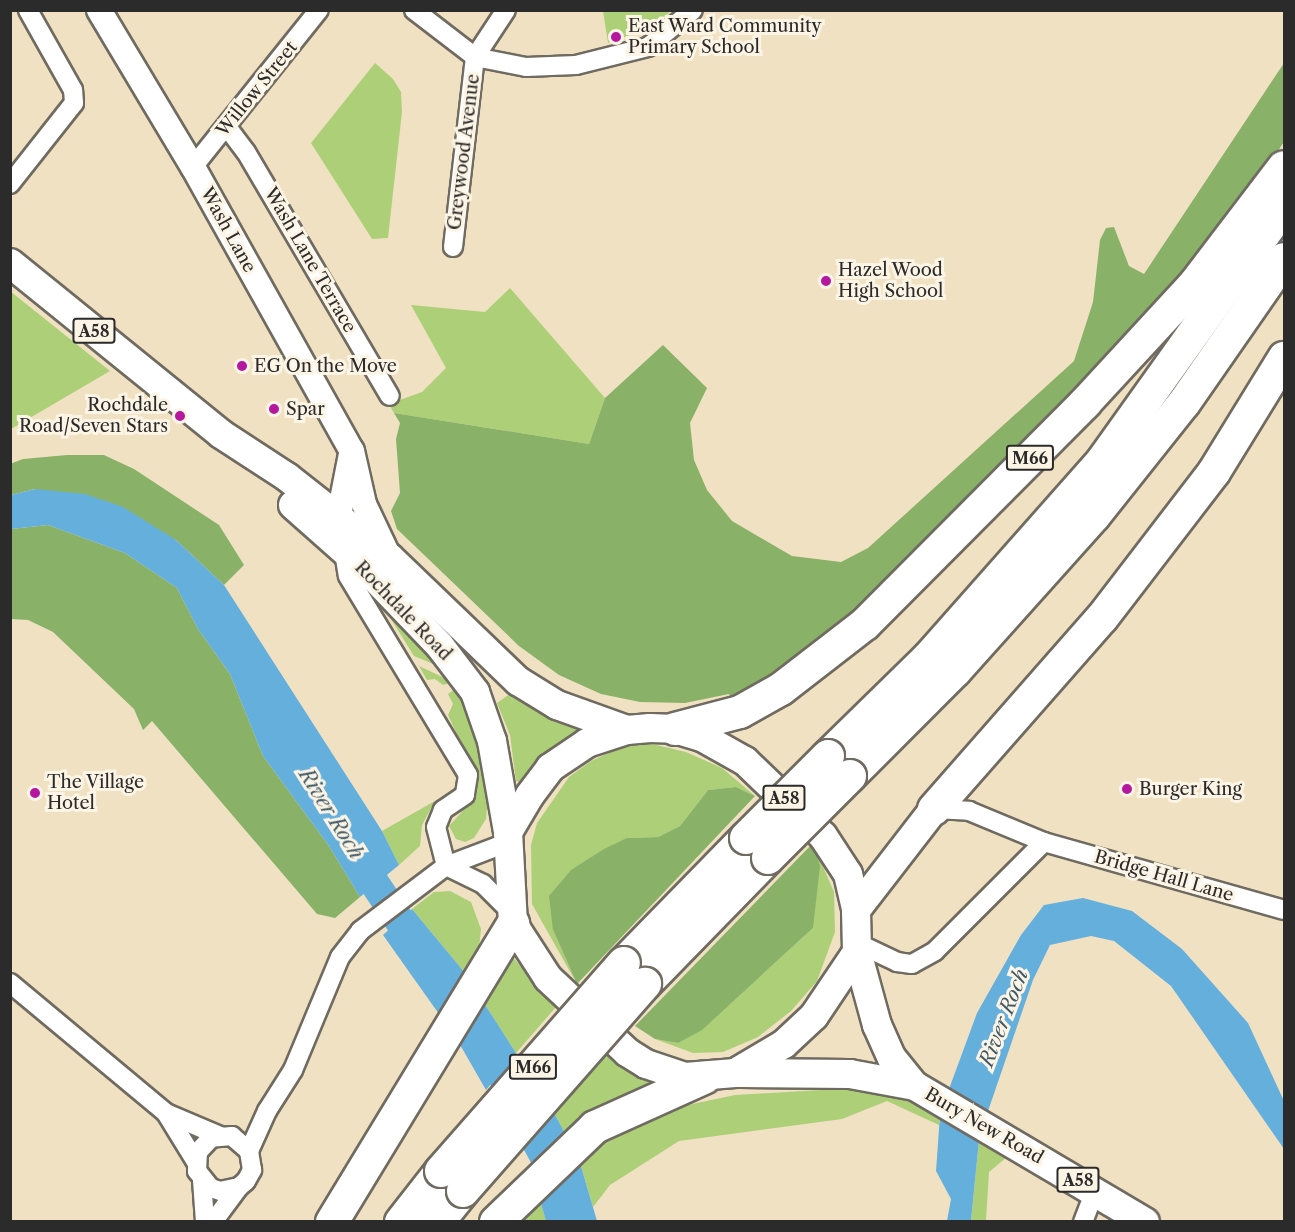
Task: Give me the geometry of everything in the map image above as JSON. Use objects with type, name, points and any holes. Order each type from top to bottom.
[{"type":"highway","name":"M66","points":[[675,729],[740,712],[781,689],[865,624],[1085,403],[1194,285],[1284,168]]},
{"type":"highway","name":"M66","points":[[839,766],[928,657],[1103,460],[1284,206]]},
{"type":"highway","name":"M66","points":[[401,1221],[452,1181],[634,973],[839,766],[955,671],[1094,516],[1184,403],[1284,259]]},
{"type":"highway","name":"Rochdale Road","points":[[10,263],[221,434],[344,552],[372,575],[440,646],[475,693],[492,741],[509,837]]},
{"type":"highway","points":[[856,910],[934,809],[1102,618],[1214,472],[1284,358]]},
{"type":"highway","name":"Rochdale Road","points":[[221,434],[286,477],[390,558],[518,681],[557,705],[627,730]]},
{"type":"highway","name":"A58","points":[[675,729],[710,741],[745,761],[823,836],[848,874],[856,910],[858,948],[807,1024],[784,1044],[735,1073],[704,1078],[664,1072],[627,1052],[548,978],[511,917],[509,837],[550,768],[587,743],[627,730],[675,729]]},
{"type":"highway","points":[[332,1221],[497,955],[511,917]]},
{"type":"highway","name":"Bury New Road","points":[[858,948],[877,1025],[892,1058],[915,1086]]},
{"type":"highway","name":"Bury New Road","points":[[735,1073],[850,1074],[915,1086],[1145,1221]]},
{"type":"highway","points":[[498,1219],[595,1127],[704,1078]]},
{"type":"highway","name":"M66","points":[[438,1221],[452,1181]]},
{"type":"main road","name":"Wash Lane","points":[[99,10],[194,167],[352,452],[364,504],[390,558]]},
{"type":"main road","points":[[344,552],[342,522],[352,452]]},
{"type":"street","points":[[10,184],[74,103],[73,90],[28,10]]},
{"type":"street","name":"Willow Street","points":[[194,167],[319,10]]},
{"type":"street","points":[[414,10],[475,57],[526,67],[576,65],[648,47],[693,10]]},
{"type":"street","points":[[475,57],[506,10]]},
{"type":"street","name":"Greywood Avenue","points":[[453,247],[475,57]]},
{"type":"street","name":"Wash Lane Terrace","points":[[227,127],[246,152],[390,396]]},
{"type":"street","points":[[344,552],[348,576],[468,775],[465,795],[443,810],[436,828],[438,871]]},
{"type":"street","name":"Bridge Hall Lane","points":[[934,809],[969,811],[1044,842],[1284,909]]},
{"type":"street","points":[[249,1151],[267,1111],[293,1070],[340,957],[360,931],[438,871],[509,837]]},
{"type":"street","points":[[858,948],[897,962],[912,964],[935,951],[1044,842]]},
{"type":"street","points":[[438,871],[483,884],[511,917]]},
{"type":"street","points":[[10,983],[166,1113],[241,1141],[249,1151],[252,1170],[213,1221]]},
{"type":"street","points":[[196,1162],[203,1144],[267,1111]]},
{"type":"street","points":[[166,1113],[196,1162],[201,1180],[205,1221]]},
{"type":"street","points":[[201,1180],[220,1191],[239,1187]]},
{"type":"street","points":[[1083,1221],[1095,1191]]},
{"type":"green space","name":"East Ward Community Primary School","points":[[603,10],[671,11],[652,27],[608,43]]},
{"type":"green space","points":[[375,63],[393,79],[401,92],[402,112],[388,238],[372,239],[311,143]]},
{"type":"green space","points":[[1284,63],[1284,142],[1239,207],[1162,305],[902,570],[764,685],[732,701],[729,694],[685,703],[640,702],[601,694],[559,675],[519,646],[397,529],[391,511],[400,493],[396,439],[400,423],[394,413],[589,444],[605,398],[663,345],[707,388],[690,423],[694,460],[707,490],[732,521],[792,556],[841,562],[868,548],[1074,361],[1093,302],[1100,240],[1106,228],[1114,227],[1129,266],[1144,274]]},
{"type":"green space","points":[[510,288],[605,398],[589,444],[394,413],[389,404],[422,392],[446,368],[411,305],[485,312]]},
{"type":"green space","points":[[10,291],[110,371],[11,429],[10,429]]},
{"type":"green space","points":[[67,455],[104,455],[134,469],[219,525],[244,565],[224,585],[176,540],[35,489],[11,495],[10,464],[23,459]]},
{"type":"green space","points":[[48,525],[125,553],[177,588],[198,629],[230,674],[263,756],[329,846],[360,897],[335,918],[317,914],[152,721],[143,730],[134,709],[53,632],[28,620],[11,619],[11,529]]},
{"type":"green space","points":[[366,579],[450,671],[414,656]]},
{"type":"green space","points":[[419,666],[453,682],[443,685],[435,679],[427,680]]},
{"type":"green space","points":[[460,685],[468,694],[489,785],[486,819],[474,838],[465,842],[456,839],[449,826],[471,802],[478,780],[448,715],[453,704],[448,694]]},
{"type":"green space","points":[[511,693],[543,713],[581,730],[545,755],[522,783],[516,781],[510,735],[497,703]]},
{"type":"green space","points":[[652,744],[686,752],[722,768],[755,796],[736,787],[708,790],[680,826],[658,837],[627,838],[553,930],[577,984],[532,904],[531,845],[537,823],[569,777],[591,761],[622,747]]},
{"type":"green space","points":[[736,787],[755,796],[577,984],[553,930],[549,896],[571,870],[604,849],[627,838],[658,837],[680,826],[708,790]]},
{"type":"green space","points":[[435,801],[422,825],[420,846],[399,865],[382,831]]},
{"type":"green space","points":[[813,843],[834,892],[835,932],[817,981],[791,1011],[758,1037],[723,1052],[693,1053],[655,1039],[678,1043],[730,1004],[813,928]]},
{"type":"green space","points":[[813,843],[820,866],[813,928],[702,1030],[678,1043],[655,1039],[635,1026]]},
{"type":"green space","points":[[450,891],[471,902],[481,929],[479,948],[465,973],[412,909],[434,892]]},
{"type":"green space","points":[[511,955],[556,1007],[516,1053],[484,1003]]},
{"type":"green space","points":[[607,1053],[658,1087],[566,1135],[554,1113]]},
{"type":"green space","points":[[854,1088],[910,1100],[940,1115],[939,1125],[887,1101],[842,1119],[679,1141],[610,1185],[593,1207],[578,1156],[640,1115],[735,1095]]},
{"type":"green space","points":[[979,1140],[1007,1157],[989,1172],[986,1221],[971,1222]]},
{"type":"green space","points":[[539,1197],[546,1221],[515,1221]]},
{"type":"water","points":[[35,489],[85,494],[123,507],[176,540],[224,585],[382,831],[399,865],[360,897],[329,846],[263,756],[230,674],[198,629],[177,588],[125,553],[48,525],[11,529],[11,495]]},
{"type":"water","points":[[1083,898],[1132,911],[1182,949],[1248,1023],[1284,1101],[1284,1149],[1171,986],[1114,941],[1091,936],[1050,945],[1033,980],[988,1111],[949,1089],[977,1013],[1021,935],[1044,905]]},
{"type":"water","points":[[412,909],[465,973],[439,1014],[383,935]]},
{"type":"water","points":[[484,1003],[516,1053],[486,1090],[459,1043]]},
{"type":"water","points":[[554,1113],[566,1135],[535,1170],[523,1148]]},
{"type":"water","points":[[940,1115],[979,1140],[971,1221],[947,1221],[951,1199],[936,1171]]},
{"type":"water","points":[[578,1156],[597,1221],[546,1221],[539,1197]]},
{"type":"waterway","name":"River Roch","points":[[353,851],[421,953]]},
{"type":"waterway","name":"River Roch","points":[[478,1037],[544,1142],[569,1222]]},
{"type":"place","name":"East Ward Community Primary School","points":[[616,37]]},
{"type":"place","name":"Hazel Wood High School","points":[[826,281]]},
{"type":"place","name":"EG On the Move","points":[[242,366]]},
{"type":"place","name":"Spar","points":[[274,409]]},
{"type":"place","name":"Rochdale Road/Seven Stars","points":[[180,416]]},
{"type":"place","name":"Burger King","points":[[1127,789]]},
{"type":"place","name":"The Village Hotel","points":[[35,793]]}]
